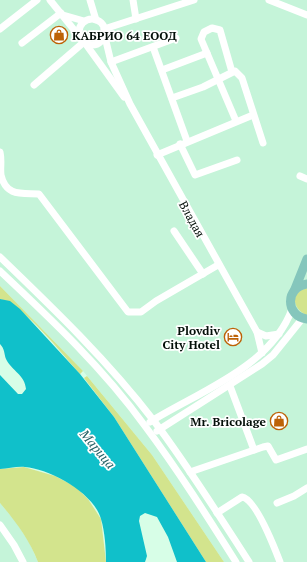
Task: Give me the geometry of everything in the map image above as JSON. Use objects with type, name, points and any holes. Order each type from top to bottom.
[{"type":"main road","points":[[304,319],[292,309],[290,298],[307,258]]},
{"type":"main road","points":[[295,289],[307,284]]},
{"type":"street","points":[[0,29],[37,0]]},
{"type":"street","name":"Владая","points":[[50,0],[83,40],[130,104]]},
{"type":"street","points":[[22,43],[62,14],[84,21],[88,19],[96,20],[90,0]]},
{"type":"street","points":[[133,0],[136,18]]},
{"type":"street","points":[[84,21],[79,28],[83,40],[89,44],[97,43],[101,41],[104,31],[136,18],[194,0]]},
{"type":"street","points":[[269,0],[307,15]]},
{"type":"street","name":"Владая","points":[[96,20],[104,31],[111,62],[130,104],[218,265],[257,332],[262,353]]},
{"type":"street","points":[[232,72],[222,34],[216,28],[208,29],[202,35],[201,39],[236,121]]},
{"type":"street","points":[[111,62],[176,38]]},
{"type":"street","points":[[34,85],[83,40]]},
{"type":"street","points":[[154,47],[172,98],[184,143],[195,175],[237,160]]},
{"type":"street","points":[[162,70],[206,52]]},
{"type":"street","points":[[172,98],[203,87],[232,72],[239,74],[242,78],[263,143]]},
{"type":"street","points":[[157,155],[253,115]]},
{"type":"street","points":[[0,152],[0,174],[6,187],[17,194],[39,194],[128,312],[141,312],[218,265]]},
{"type":"street","points":[[174,231],[203,274]]},
{"type":"street","points":[[0,257],[81,336],[153,420],[190,472],[249,562]]},
{"type":"street","points":[[0,271],[74,342],[100,370],[145,425],[192,492],[236,562]]},
{"type":"street","points":[[145,425],[244,367],[262,353],[279,334],[287,322],[292,309]]},
{"type":"street","points":[[152,434],[230,386],[262,364],[304,319]]},
{"type":"street","points":[[257,332],[266,336],[279,334]]},
{"type":"street","points":[[230,386],[254,450]]},
{"type":"street","points":[[190,472],[268,446],[276,460],[307,450]]},
{"type":"street","points":[[277,502],[294,496],[307,488]]},
{"type":"street","points":[[217,512],[238,498],[242,497],[249,500],[270,535],[280,562]]},
{"type":"street","points":[[0,525],[14,545],[23,562]]},
{"type":"shaded area","points":[[0,0],[307,0],[307,562],[224,562],[152,455],[83,371],[0,286]]},
{"type":"shaded area","points":[[0,503],[16,522],[30,544],[38,562],[0,562]]},
{"type":"green space","points":[[0,286],[83,371],[80,374],[32,321],[10,303],[0,299]]},
{"type":"green space","points":[[307,288],[306,315],[298,308],[295,300],[298,293]]},
{"type":"green space","points":[[87,376],[152,455],[224,562],[206,562],[114,417],[84,378]]},
{"type":"green space","points":[[24,467],[55,476],[76,487],[88,499],[101,519],[106,562],[38,562],[22,531],[0,503],[0,469]]},
{"type":"water","name":"Марица","points":[[0,299],[10,301],[20,309],[80,374],[114,417],[206,562],[177,562],[168,537],[157,517],[145,513],[140,516],[139,521],[147,556],[145,562],[106,562],[105,540],[101,519],[97,509],[90,500],[70,484],[46,472],[22,467],[0,469],[0,375],[18,394],[22,394],[26,389],[21,377],[6,359],[4,350],[0,344]]},
{"type":"place","name":"КАБРИО 64 ЕООД","points":[[59,35]]},
{"type":"place","name":"Plovdiv City Hotel","points":[[233,337]]},
{"type":"place","name":"Mr. Bricolage","points":[[279,421]]}]
